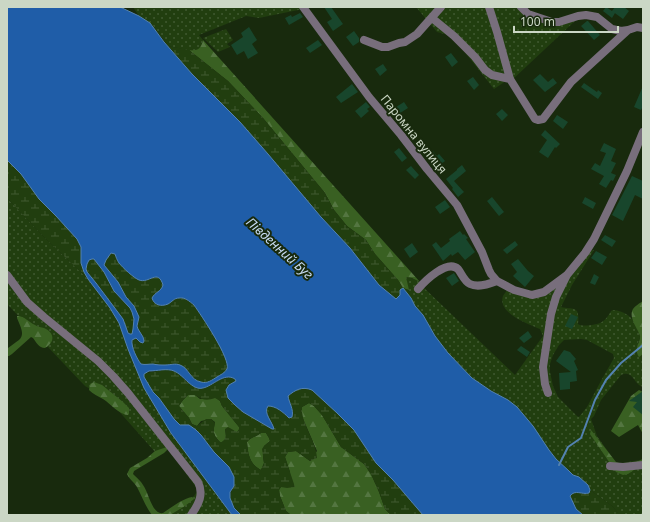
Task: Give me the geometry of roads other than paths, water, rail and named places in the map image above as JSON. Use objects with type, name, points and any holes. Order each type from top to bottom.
[{"type":"street","name":"Паромна вулиця","points":[[303,7],[369,97],[457,205],[482,252],[488,270],[497,280],[514,290],[532,295],[544,292],[567,275]]},
{"type":"street","points":[[364,40],[388,48],[405,42],[417,34],[441,7]]},
{"type":"street","points":[[489,7],[510,79],[535,119],[538,120],[543,119],[571,82],[628,30]]},
{"type":"street","points":[[521,7],[528,14],[552,22],[559,22],[586,15],[597,17],[612,29],[621,31],[641,26]]},
{"type":"street","points":[[432,18],[454,36],[475,57],[485,70],[492,75],[510,79]]},
{"type":"street","points":[[548,393],[544,384],[543,367],[551,314],[556,297],[567,275],[585,254],[594,239],[627,172],[643,132]]},
{"type":"street","points":[[418,288],[427,279],[440,270],[451,266],[457,268],[465,280],[473,285],[483,285],[497,280]]},
{"type":"street","points":[[7,275],[27,302],[36,311],[98,361],[113,376],[198,482],[200,497],[197,507],[191,515]]},
{"type":"street","points":[[610,466],[623,467],[643,465]]},
{"type":"water","name":"Південний Буг","points":[[7,7],[120,7],[139,16],[150,23],[164,42],[192,74],[240,122],[321,217],[350,248],[379,285],[396,299],[400,295],[400,290],[403,288],[448,353],[472,378],[517,407],[533,426],[556,459],[573,475],[579,477],[588,485],[590,490],[589,493],[574,493],[570,496],[576,509],[583,515],[423,515],[393,480],[376,463],[354,430],[312,390],[305,388],[299,389],[288,396],[292,409],[292,417],[289,418],[277,408],[268,406],[268,417],[274,429],[272,429],[243,412],[228,398],[226,390],[229,385],[236,381],[231,377],[223,378],[207,387],[199,388],[195,387],[178,373],[171,370],[149,371],[144,374],[144,377],[153,392],[174,419],[180,425],[189,425],[196,430],[214,452],[229,467],[234,477],[234,486],[230,492],[230,498],[234,508],[241,515],[232,515],[171,433],[144,388],[119,323],[84,272],[81,263],[81,247],[77,239],[39,199],[21,174],[7,160]],"holes":[[[111,253],[115,254],[121,265],[137,279],[143,281],[156,277],[161,280],[163,285],[152,298],[156,304],[165,305],[176,299],[183,298],[194,305],[215,337],[225,356],[227,364],[227,369],[225,372],[207,382],[203,382],[194,379],[186,369],[178,364],[141,364],[132,346],[132,340],[136,338],[140,342],[143,343],[144,341],[137,326],[139,317],[134,306],[126,297],[118,282],[104,265]],[[94,259],[104,272],[114,291],[130,308],[134,319],[132,334],[128,333],[123,319],[87,272],[87,264],[89,260]]]},
{"type":"waterway","points":[[559,465],[568,447],[581,438],[595,400],[606,380],[621,363],[643,345]]}]
